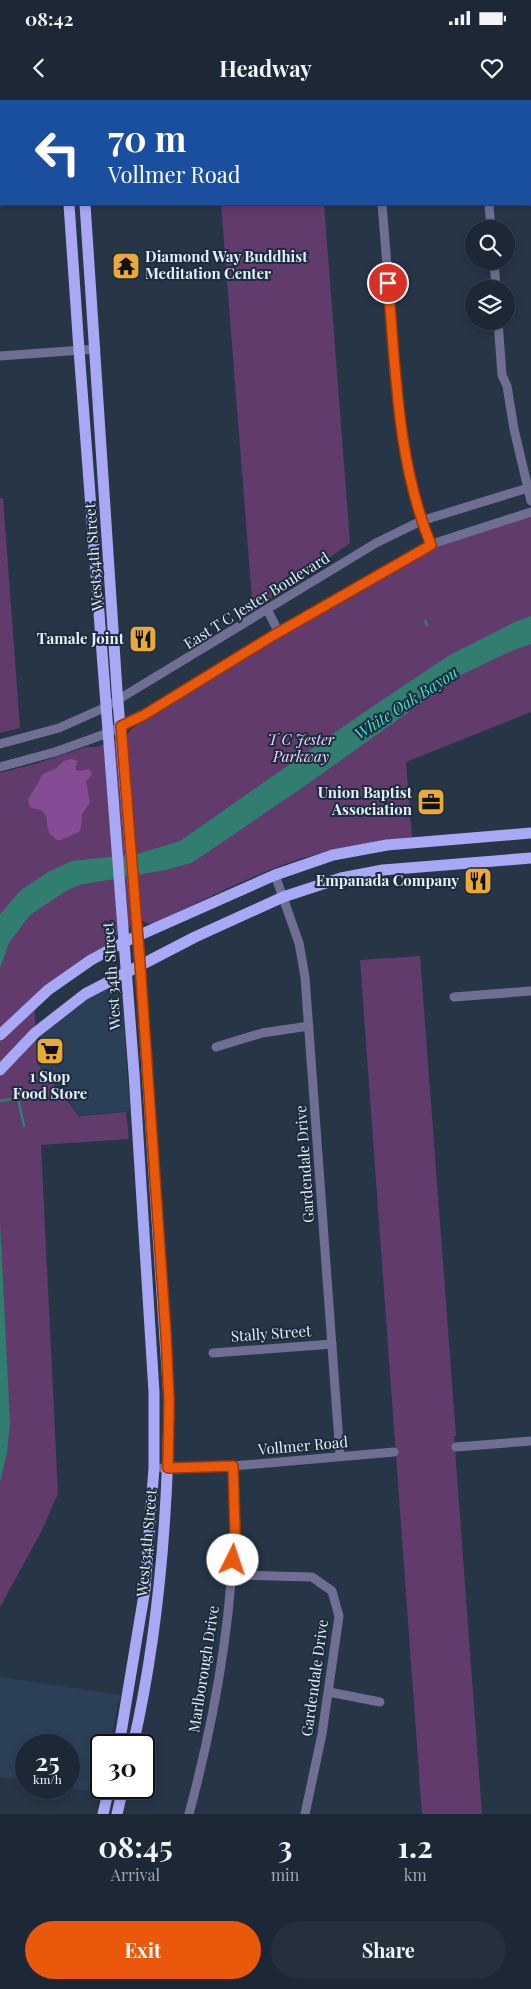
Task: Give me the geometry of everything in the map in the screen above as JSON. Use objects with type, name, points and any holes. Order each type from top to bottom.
[{"type":"main road","name":"West 34th Street","points":[[69,205],[94,555],[117,831],[152,1336],[154,1392],[154,1468],[145,1589],[122,1734]]},
{"type":"main road","name":"West 34th Street","points":[[85,205],[118,699],[138,935],[169,1400],[168,1468],[159,1590],[141,1711],[136,1734]]},
{"type":"main road","points":[[71,234],[87,233]]},
{"type":"main road","points":[[94,555],[108,554]]},
{"type":"main road","points":[[2,1033],[48,990],[91,960],[138,935],[275,874],[333,855],[387,845],[531,834]]},
{"type":"main road","points":[[0,1069],[35,1033],[85,994],[140,964],[283,897],[341,878],[383,870],[531,858]]},
{"type":"main road","points":[[20,1016],[35,1033]]},
{"type":"main road","points":[[145,1589],[159,1590]]},
{"type":"main road","points":[[126,1711],[141,1711]]},
{"type":"main road","points":[[104,1811],[117,1813],[120,1799]]},
{"type":"street","points":[[382,205],[400,421],[407,467],[421,521],[431,545]]},
{"type":"street","points":[[489,205],[490,220]]},
{"type":"street","points":[[499,330],[502,375],[507,386],[514,429],[531,501]]},
{"type":"street","points":[[0,356],[96,349]]},
{"type":"street","name":"East T C Jester Boulevard","points":[[0,744],[59,728],[106,707],[196,655],[376,544],[421,521],[529,487]]},
{"type":"street","points":[[0,767],[55,752],[108,733],[152,710],[279,633],[431,545],[531,512]]},
{"type":"street","points":[[268,611],[279,633]]},
{"type":"street","name":"Gardendale Drive","points":[[275,874],[299,942],[305,977],[340,1456]]},
{"type":"street","points":[[454,997],[531,991]]},
{"type":"street","points":[[216,1048],[262,1033],[309,1026]]},
{"type":"street","name":"Stally Street","points":[[213,1352],[332,1344]]},
{"type":"street","points":[[456,1448],[531,1441]]},
{"type":"street","name":"Vollmer Road","points":[[154,1468],[233,1466],[394,1452]]},
{"type":"street","name":"Marlborough Drive","points":[[189,1814],[210,1722],[231,1575],[235,1530],[233,1466]]},
{"type":"street","name":"Gardendale Drive","points":[[231,1575],[312,1577],[332,1590],[339,1616],[329,1692],[306,1814]]},
{"type":"street","points":[[329,1692],[380,1702]]},
{"type":"shaded area","points":[[71,759],[78,761],[75,767],[76,770],[88,769],[92,772],[86,781],[90,803],[82,814],[79,832],[57,840],[49,832],[45,814],[41,810],[30,807],[28,800],[43,774],[55,769],[64,761]]},
{"type":"shaded area","points":[[114,985],[121,990],[130,1111],[79,1115],[37,1064],[36,1038],[101,989]]},
{"type":"shaded area","points":[[0,1677],[120,1695],[111,1734],[90,1734],[90,1791],[80,1790],[80,1734],[15,1734],[15,1779],[0,1777]]},
{"type":"green space","points":[[221,205],[324,205],[350,543],[253,612]]},
{"type":"green space","points":[[0,498],[3,498],[20,728],[0,733]]},
{"type":"green space","name":"T C Jester Parkway","points":[[531,516],[531,712],[406,762],[412,837],[344,848],[303,858],[246,880],[153,924],[142,920],[117,934],[115,941],[34,996],[37,1064],[79,1116],[126,1112],[129,1139],[41,1145],[58,1494],[41,1532],[0,1607],[0,773],[86,747],[97,747],[127,735],[131,729],[372,580],[439,546]]},
{"type":"green space","points":[[420,956],[482,1814],[422,1814],[360,960]]},
{"type":"water","name":"White Oak Bayou","points":[[531,616],[531,644],[511,651],[459,676],[302,788],[191,863],[166,870],[79,885],[66,891],[30,915],[9,943],[0,968],[0,914],[21,890],[48,872],[72,861],[137,854],[180,841],[448,656],[515,622]]},
{"type":"water","points":[[0,1222],[10,1423],[7,1453],[0,1482]]},
{"type":"waterway","points":[[425,621],[427,625]]},
{"type":"waterway","points":[[0,1101],[18,1098],[24,1126]]},
{"type":"place","name":"Diamond Way Buddhist Meditation Center","points":[[126,266]]},
{"type":"place","name":"Tamale Joint","points":[[143,639]]},
{"type":"place","name":"Union Baptist Association","points":[[431,802]]},
{"type":"place","name":"Empanada Company","points":[[478,881]]},
{"type":"place","name":"1 Stop Food Store","points":[[50,1051]]},
{"type":"route","points":[[233,1560],[235,1530],[233,1466],[168,1468],[169,1400],[166,1335],[121,726],[144,715],[274,635],[431,545],[421,521],[407,467],[400,421],[388,283]]}]
